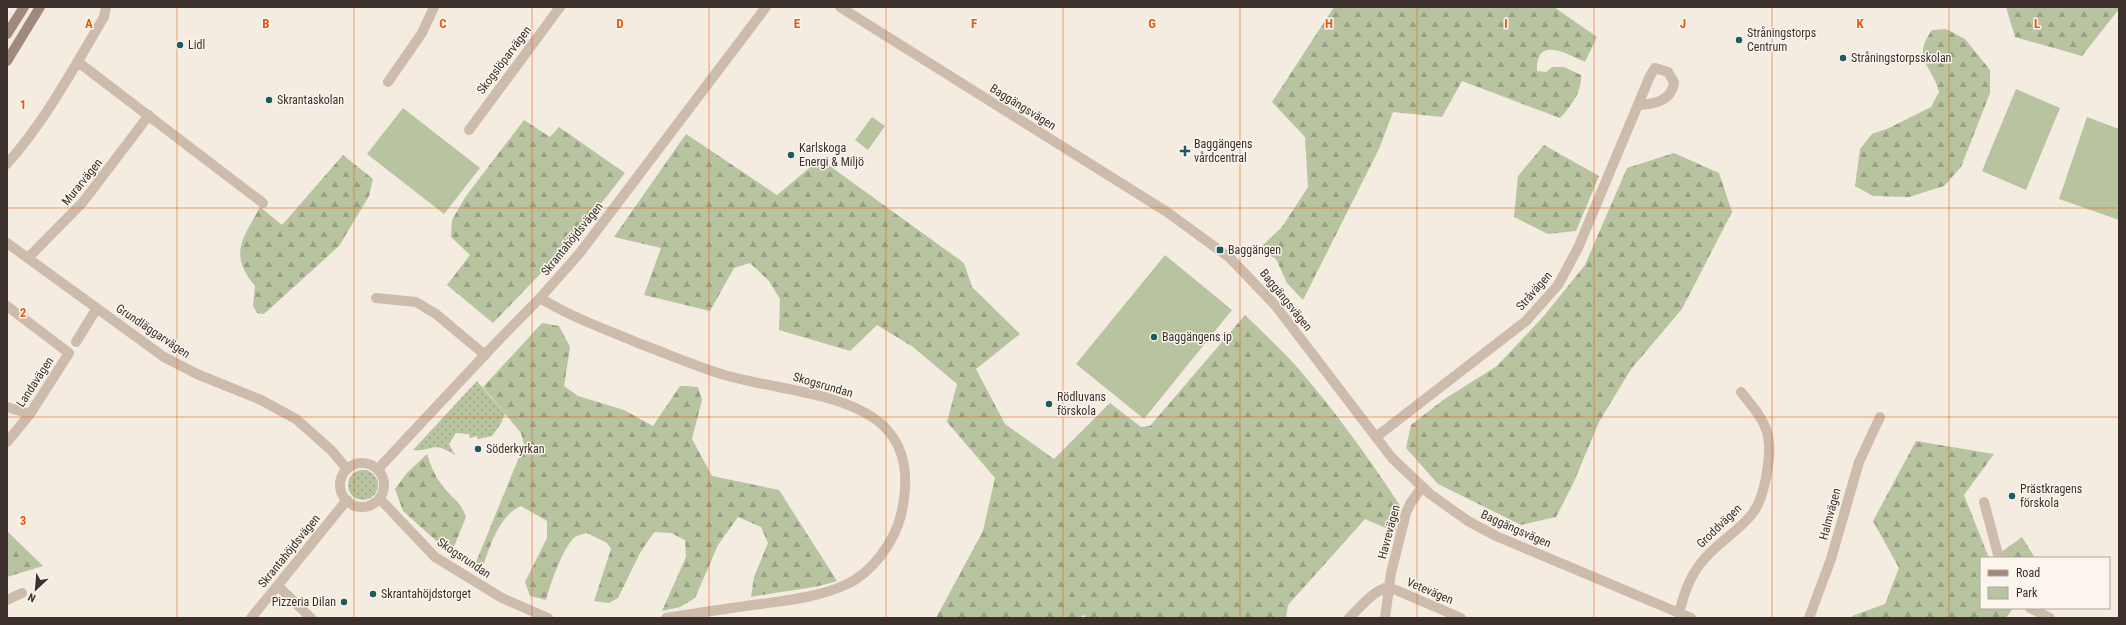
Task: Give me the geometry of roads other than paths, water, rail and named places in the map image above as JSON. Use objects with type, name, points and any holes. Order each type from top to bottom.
[{"type":"main road","points":[[7,34],[24,7]]},
{"type":"main road","points":[[7,61],[40,7]]},
{"type":"street","points":[[7,164],[33,131],[78,62],[104,17],[106,7]]},
{"type":"street","points":[[388,82],[422,34],[434,7]]},
{"type":"street","name":"Skogslöparvägen","points":[[469,130],[560,7]]},
{"type":"street","name":"Skrantahöjdsvägen","points":[[378,469],[540,298],[600,226],[766,7]]},
{"type":"street","name":"Baggängsvägen","points":[[840,7],[1167,212],[1230,258],[1275,305],[1392,458],[1422,487],[1448,509],[1496,536],[1691,618]]},
{"type":"street","points":[[78,62],[263,203]]},
{"type":"street","name":"Stråvägen","points":[[1376,437],[1526,321],[1555,289],[1578,248],[1638,105]]},
{"type":"street","name":"Murarvägen","points":[[28,258],[83,202],[149,115]]},
{"type":"street","name":"Grundläggarvägen","points":[[7,243],[144,343],[182,366],[262,400],[296,419],[331,450],[347,469]]},
{"type":"street","points":[[376,298],[416,302],[436,314],[485,355]]},
{"type":"street","name":"Skogsrundan","points":[[540,298],[564,312],[589,323],[719,373],[817,394],[863,411],[887,429],[896,442],[902,456],[905,470],[905,486],[899,523],[888,546],[860,576],[846,585],[825,593],[666,618]]},
{"type":"street","name":"Landavägen","points":[[7,306],[69,353],[19,430],[7,442]]},
{"type":"street","points":[[76,342],[97,308]]},
{"type":"street","name":"Groddvägen","points":[[1679,613],[1687,587],[1695,571],[1714,549],[1752,515],[1763,490],[1769,458],[1770,439],[1763,420],[1741,392]]},
{"type":"street","points":[[7,407],[30,414]]},
{"type":"street","name":"Halmvägen","points":[[1809,618],[1832,559],[1859,462],[1880,417]]},
{"type":"street","points":[[362,463],[378,469],[385,484],[380,499],[372,505],[363,507],[354,506],[346,500],[341,492],[340,482],[347,469],[362,463]]},
{"type":"street","name":"Havrevägen","points":[[1386,618],[1389,587],[1406,514],[1410,504],[1422,487]]},
{"type":"street","name":"Skogsrundan","points":[[380,499],[435,557],[502,598],[548,618]]},
{"type":"street","name":"Skrantahöjdsvägen","points":[[251,618],[346,500]]},
{"type":"street","points":[[1984,502],[1999,557]]},
{"type":"street","points":[[278,586],[311,618]]},
{"type":"street","points":[[1349,618],[1374,594],[1382,588],[1389,587]]},
{"type":"street","name":"Vetevägen","points":[[1389,587],[1461,618]]},
{"type":"street","points":[[7,600],[22,593]]},
{"type":"street","points":[[2032,609],[2050,618]]},
{"type":"place","name":"Stråningstorps Centrum","points":[[1739,40]]},
{"type":"place","name":"Lidl","points":[[180,45]]},
{"type":"place","name":"Stråningstorpsskolan","points":[[1843,58]]},
{"type":"place","name":"Skrantaskolan","points":[[269,100]]},
{"type":"place","name":"Baggängens vårdcentral","points":[[1185,151]]},
{"type":"place","name":"Karlskoga Energi & Miljö","points":[[791,155]]},
{"type":"place","name":"Baggängen","points":[[1220,250]]},
{"type":"place","name":"Baggängens ip","points":[[1154,337]]},
{"type":"place","name":"Rödluvans förskola","points":[[1049,404]]},
{"type":"place","name":"Söderkyrkan","points":[[478,449]]},
{"type":"place","name":"Prästkragens förskola","points":[[2012,496]]},
{"type":"place","name":"Skrantahöjdstorget","points":[[373,594]]},
{"type":"place","name":"Pizzeria Dilan","points":[[344,602]]}]
